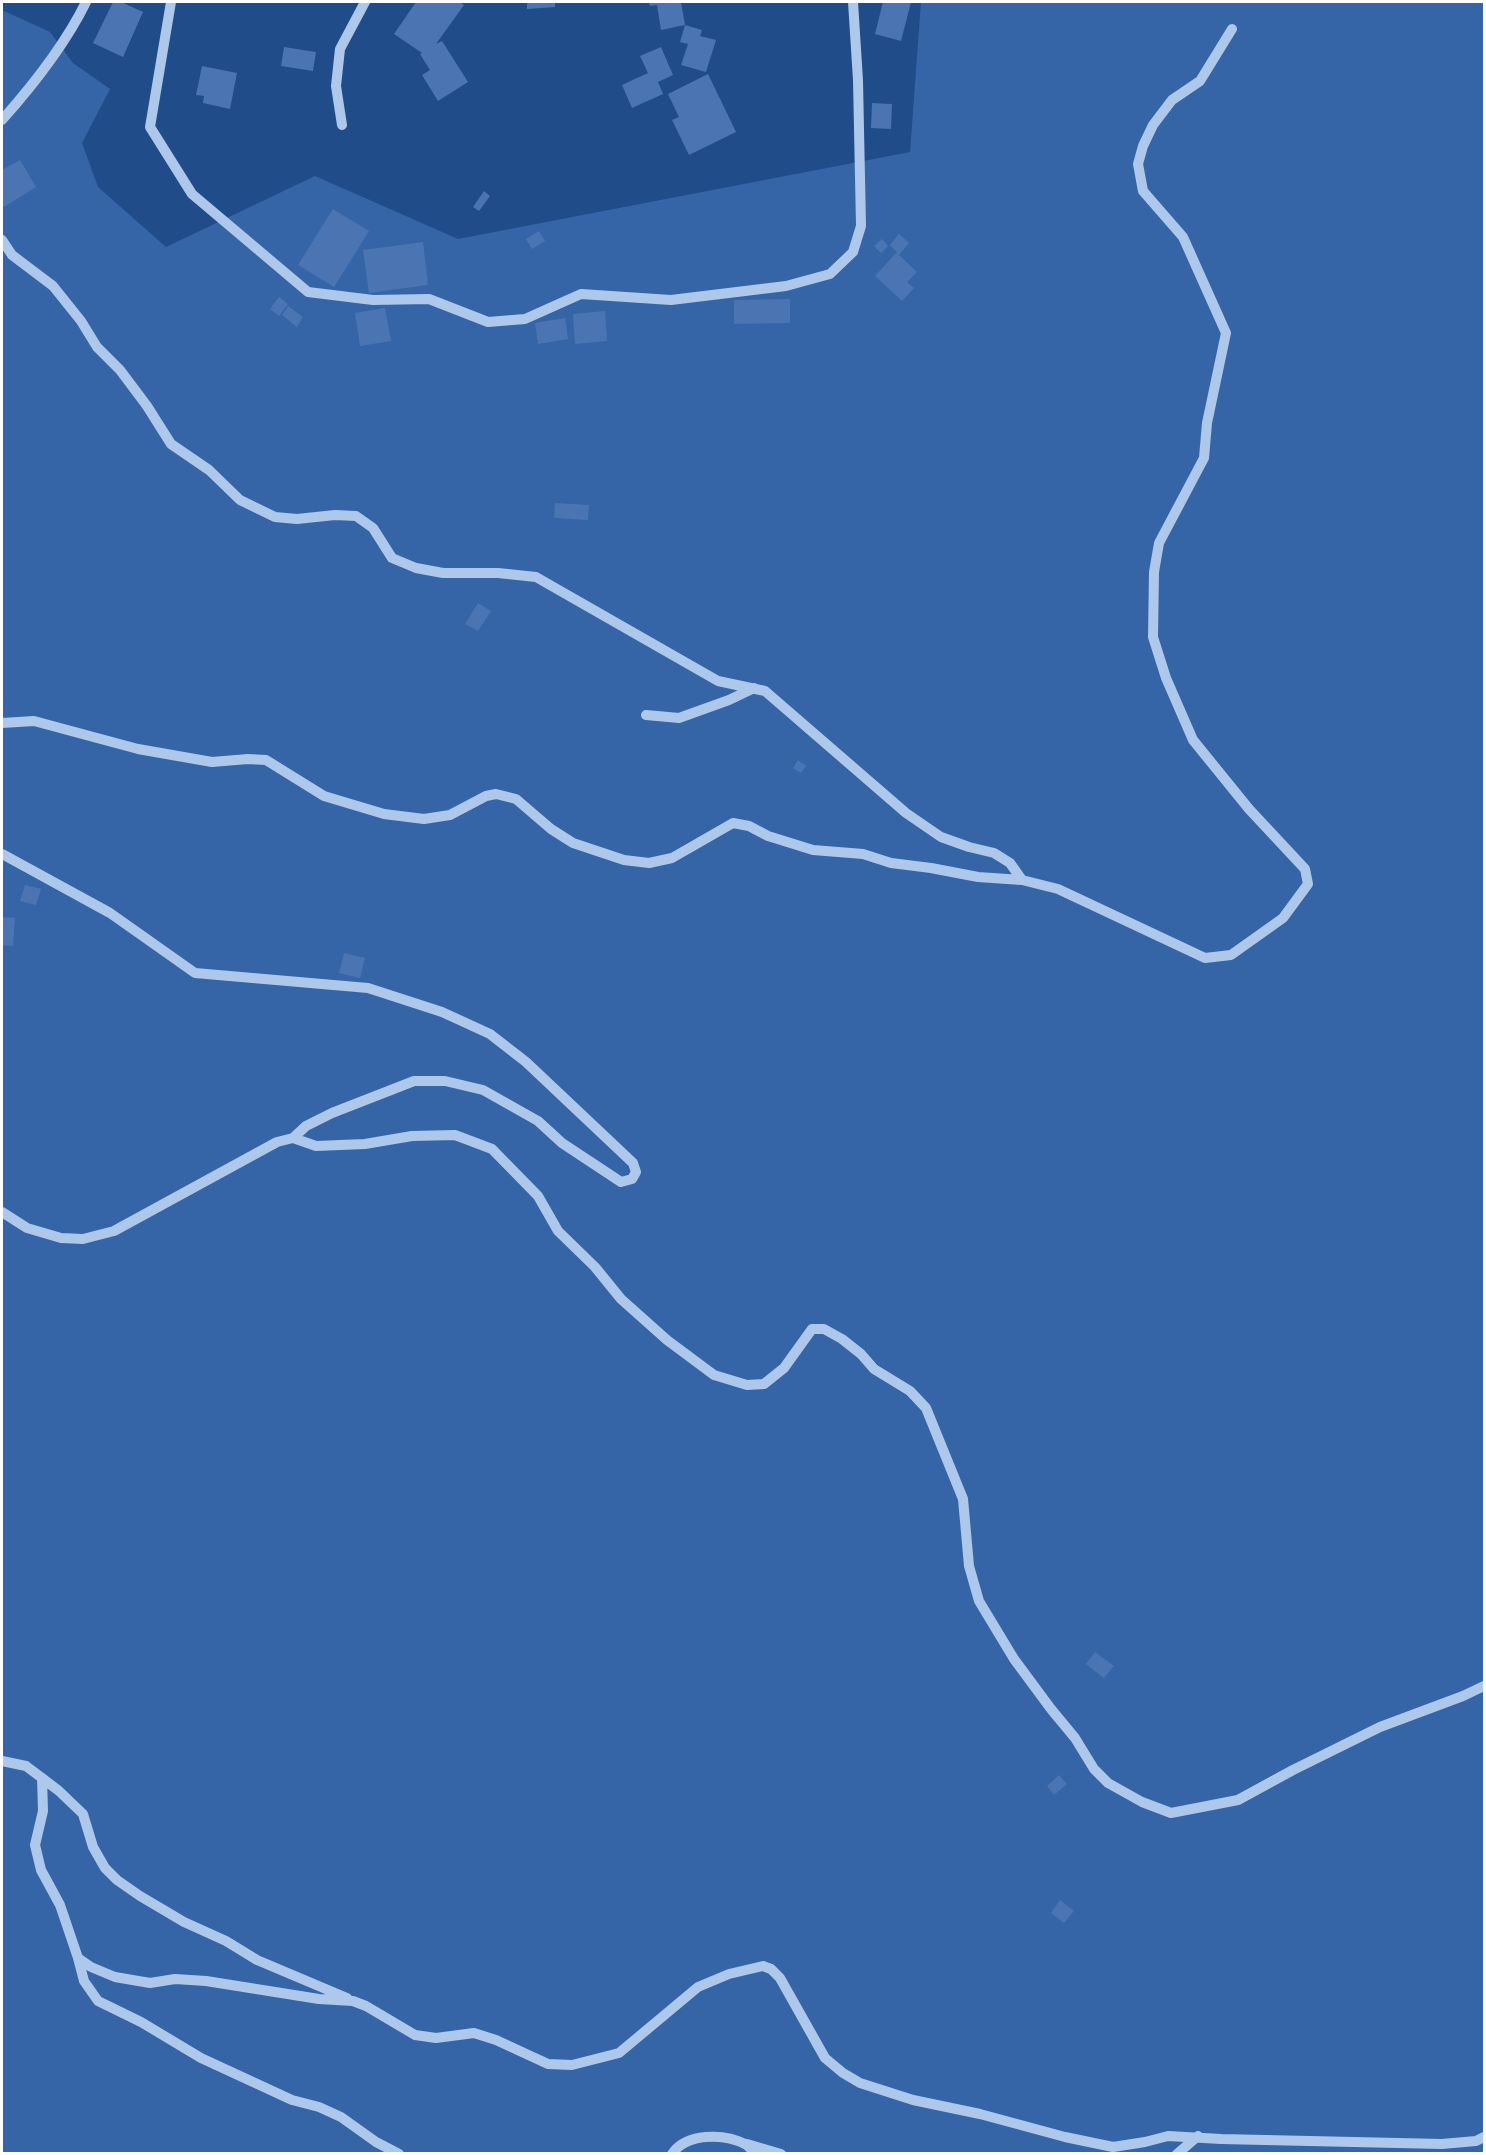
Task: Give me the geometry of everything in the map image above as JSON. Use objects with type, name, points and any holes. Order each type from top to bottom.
[{"type":"street","points":[[3,117],[48,65],[86,2]]},
{"type":"street","points":[[171,2],[150,127],[192,194],[308,292],[373,300],[429,299],[488,322],[525,319],[581,294],[671,300],[786,286],[830,274],[853,252],[861,226],[854,2]]},
{"type":"street","points":[[342,125],[336,86],[340,49],[365,2]]},
{"type":"street","points":[[2,723],[34,721],[138,749],[212,762],[266,760],[324,796],[384,814],[424,819],[450,815],[486,796],[496,794],[516,799],[550,829],[573,843],[624,860],[649,863],[672,858],[733,823],[749,826],[768,836],[813,850],[863,854],[891,863],[978,877],[1022,880],[1058,889],[1205,958],[1231,955],[1282,918],[1308,884],[1305,869],[1249,809],[1193,740],[1166,678],[1153,637],[1154,572],[1159,543],[1204,458],[1207,423],[1226,333],[1183,237],[1143,191],[1138,164],[1153,125],[1172,100],[1200,81],[1232,30]]},
{"type":"street","points":[[2,240],[12,255],[53,286],[98,347],[120,370],[147,406],[171,444],[209,470],[240,500],[274,517],[297,519],[335,515],[356,516],[373,528],[392,558],[416,568],[443,573],[498,573],[536,577],[718,681],[765,690],[906,813],[941,837],[1002,858],[1010,863],[1022,880]]},
{"type":"street","points":[[646,715],[679,718],[729,700],[754,688]]},
{"type":"street","points":[[2,854],[110,913],[195,973],[368,988],[442,1012],[490,1034],[526,1062],[589,1121],[633,1163],[636,1172],[632,1179],[621,1182],[562,1143],[538,1121],[483,1090],[445,1081],[414,1080],[306,1126],[293,1138],[277,1142],[114,1231],[83,1239],[60,1238],[27,1228],[2,1212]]},
{"type":"street","points":[[293,1138],[316,1146],[365,1144],[412,1136],[455,1135],[492,1149],[538,1196],[558,1231],[595,1267],[621,1299],[667,1340],[714,1375],[747,1385],[764,1384],[784,1368],[812,1329],[824,1329],[861,1354],[874,1369],[910,1391],[926,1408],[963,1499],[969,1566],[979,1600],[1014,1659],[1076,1738],[1094,1769],[1108,1784],[1142,1802],[1171,1813],[1238,1800],[1380,1727],[1485,1686]]},
{"type":"street","points":[[2,1761],[26,1766],[60,1791],[83,1814],[93,1847],[105,1868],[132,1891],[184,1922],[226,1941],[257,1960],[366,2006],[415,2035],[436,2038],[474,2033],[496,2040],[548,2064],[572,2065],[619,2053],[698,1987],[729,1974],[762,1966],[771,1969],[780,1978],[825,2058],[860,2084],[913,2100],[980,2114],[1065,2137],[1113,2147],[1168,2136],[1442,2144],[1476,2141],[1485,2137]]},
{"type":"street","points":[[42,1779],[43,1811],[35,1845],[41,1870],[60,1905],[84,1981],[98,2001],[141,2022],[201,2058],[292,2100],[319,2107],[341,2117],[376,2142],[399,2154]]},
{"type":"street","points":[[78,1959],[116,1977],[150,1983],[175,1979],[206,1980],[319,1999],[353,2001]]},
{"type":"street","points":[[1177,2154],[1198,2136]]},
{"type":"street","points":[[672,2154],[686,2142],[702,2138],[727,2137],[781,2154]]},
{"type":"street","points":[[747,2144],[755,2154]]},
{"type":"shaded area","points":[[921,2],[1484,2],[1484,2153],[2,2154],[2,10],[50,32],[73,63],[110,89],[82,143],[98,187],[166,247],[315,176],[458,239],[910,152]]},
{"type":"building","points":[[113,2],[121,2],[143,12],[123,57],[93,43]]},
{"type":"building","points":[[416,2],[460,2],[464,5],[436,44],[442,41],[468,82],[438,101],[422,75],[430,70],[420,54],[422,53],[394,34]]},
{"type":"building","points":[[527,2],[555,2],[555,7],[527,9]]},
{"type":"building","points":[[649,2],[681,2],[685,25],[661,30],[657,5],[650,6]]},
{"type":"building","points":[[883,2],[911,2],[901,41],[875,34]]},
{"type":"building","points":[[685,25],[702,30],[700,36],[716,40],[706,72],[681,65],[688,44],[680,42]]},
{"type":"building","points":[[284,47],[316,52],[313,71],[281,66]]},
{"type":"building","points":[[661,47],[673,75],[658,82],[663,94],[632,108],[622,85],[648,73],[640,56]]},
{"type":"building","points":[[202,66],[237,73],[230,109],[203,103],[204,96],[196,95]]},
{"type":"building","points":[[708,74],[736,132],[689,155],[672,120],[679,117],[668,94]]},
{"type":"building","points":[[872,103],[892,104],[891,129],[871,128]]},
{"type":"building","points":[[20,160],[36,187],[4,207],[2,170]]},
{"type":"building","points":[[484,191],[490,196],[479,211],[473,207]]},
{"type":"building","points":[[333,209],[369,231],[334,287],[298,265]]},
{"type":"building","points":[[539,231],[545,241],[532,249],[526,239]]},
{"type":"building","points":[[899,234],[909,243],[899,255],[917,272],[907,282],[914,288],[902,301],[875,276],[897,252],[890,245]]},
{"type":"building","points":[[882,239],[888,246],[881,253],[874,246]]},
{"type":"building","points":[[423,242],[428,285],[369,293],[363,250]]},
{"type":"building","points":[[279,297],[288,304],[279,316],[270,309]]},
{"type":"building","points":[[790,299],[790,323],[734,324],[734,300]]},
{"type":"building","points":[[288,306],[303,317],[297,327],[282,315]]},
{"type":"building","points":[[385,308],[391,341],[360,346],[355,313]]},
{"type":"building","points":[[605,311],[607,341],[575,344],[573,314]]},
{"type":"building","points":[[565,318],[568,339],[538,344],[535,323]]},
{"type":"building","points":[[555,503],[589,505],[588,520],[554,518]]},
{"type":"building","points":[[478,603],[491,611],[478,631],[465,624]]},
{"type":"building","points":[[798,760],[806,766],[801,773],[793,768]]},
{"type":"building","points":[[25,885],[41,889],[36,905],[20,901]]},
{"type":"building","points":[[2,917],[15,918],[13,946],[2,945]]},
{"type":"building","points":[[344,953],[365,958],[360,978],[339,973]]},
{"type":"building","points":[[1095,1652],[1114,1666],[1104,1678],[1086,1664]]},
{"type":"building","points":[[1059,1775],[1067,1784],[1054,1795],[1047,1786]]},
{"type":"building","points":[[1060,1900],[1074,1911],[1064,1923],[1051,1913]]}]
